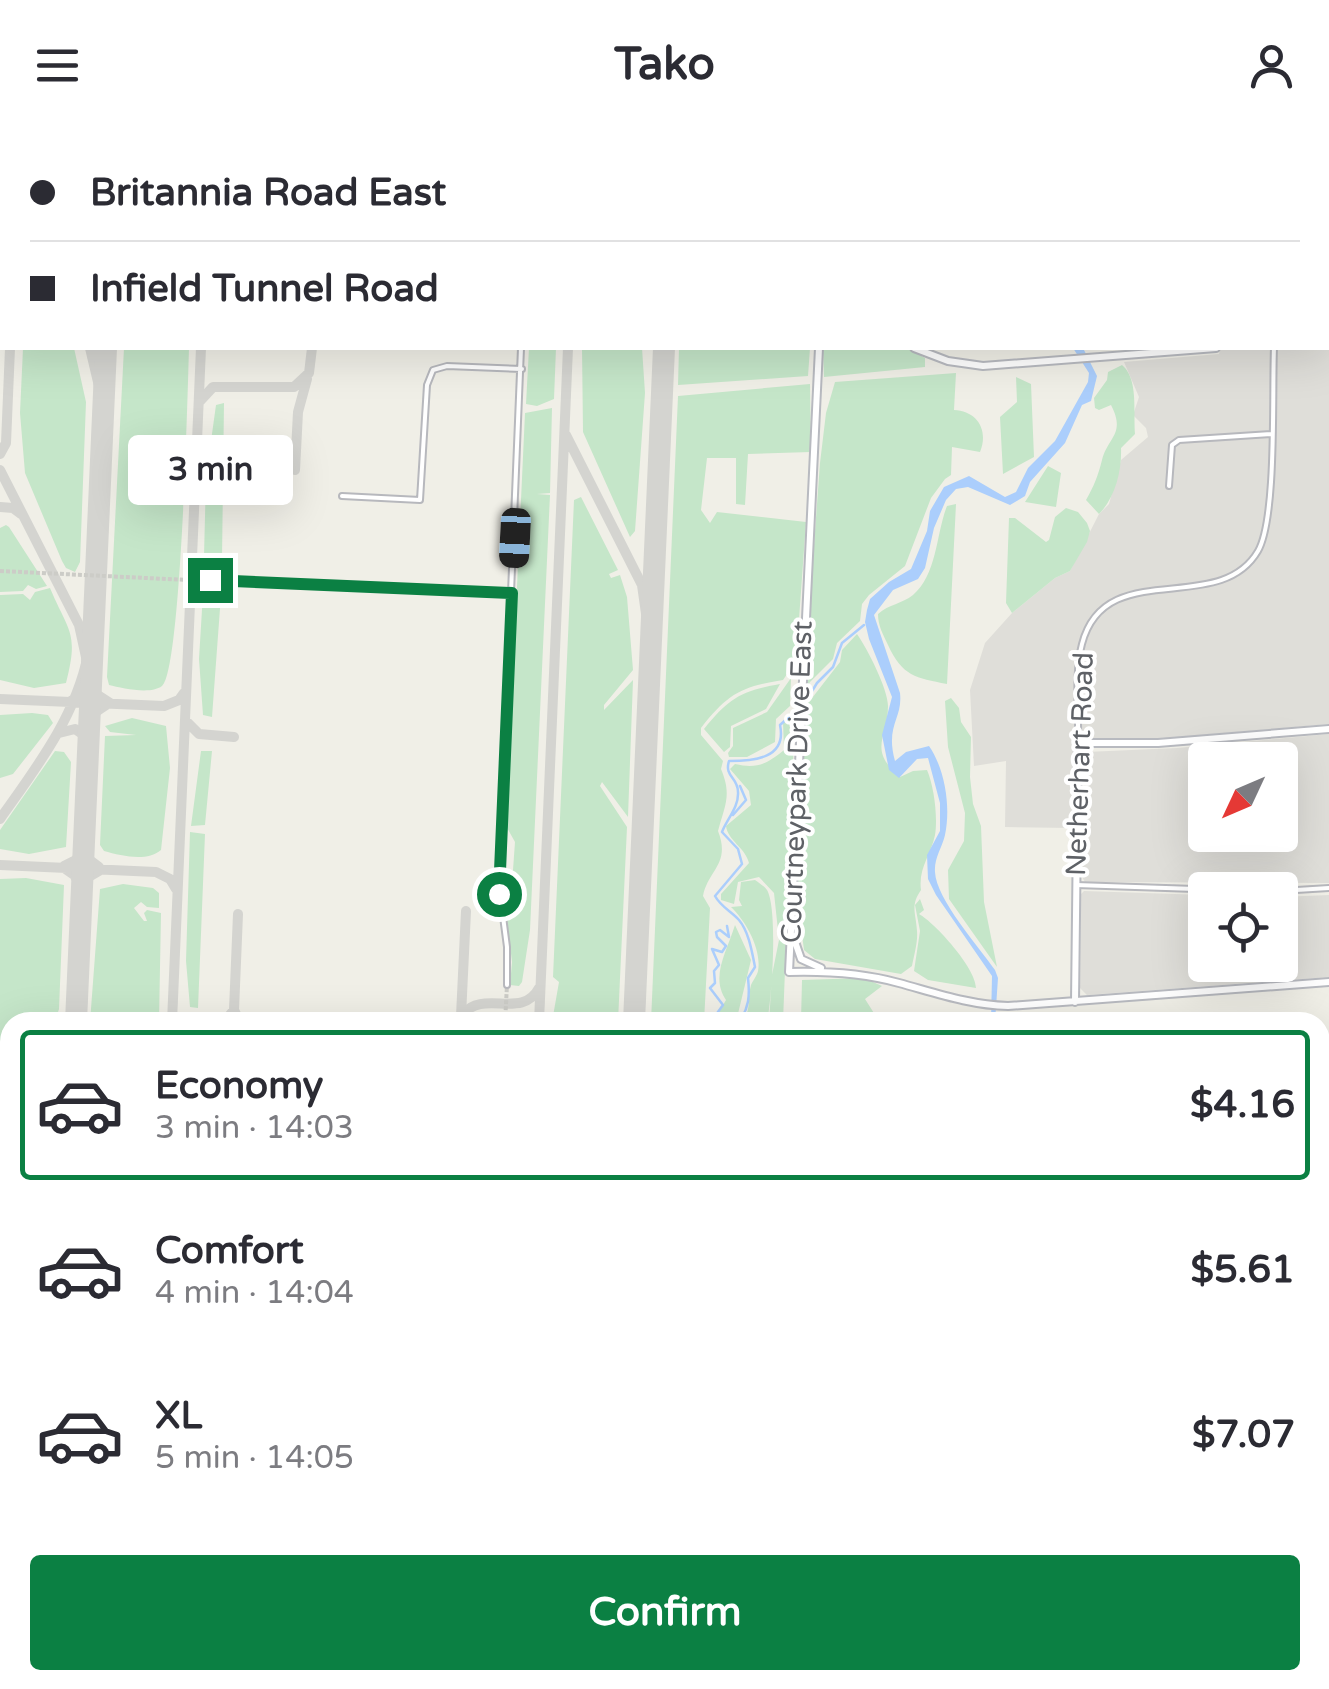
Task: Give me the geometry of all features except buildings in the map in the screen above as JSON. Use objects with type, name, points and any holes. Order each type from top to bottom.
[{"type":"street","points":[[507,984],[507,947],[499,886],[522,350]]},
{"type":"street","name":"Courtneypark Drive East","points":[[819,350],[789,972],[832,971],[882,979],[966,1002],[1022,1006],[1329,982]]},
{"type":"street","points":[[918,350],[969,366],[1093,357],[1129,350]]},
{"type":"street","name":"Netherhart Road","points":[[1075,1002],[1081,653],[1090,625],[1122,596],[1214,584],[1248,564],[1267,531],[1274,350]]},
{"type":"street","points":[[342,496],[420,500],[430,374],[447,366],[522,368]]},
{"type":"street","points":[[1169,486],[1172,446],[1180,440],[1271,434]]},
{"type":"street","points":[[210,580],[512,593]]},
{"type":"street","points":[[1078,743],[1158,742],[1329,728]]},
{"type":"street","points":[[1076,885],[1188,889]]},
{"type":"street","points":[[1298,889],[1329,888]]},
{"type":"street","points":[[792,921],[798,955],[809,964],[832,971]]},
{"type":"shaded area","points":[[1220,350],[1329,350],[1329,724],[1149,740],[1074,741],[1072,828],[1005,827],[1006,761],[974,766],[970,690],[985,643],[1012,613],[1055,578],[1070,571],[1099,514],[1109,504],[1121,460],[1148,437],[1146,428],[1133,415],[1139,397],[1124,362],[1219,354]]},
{"type":"shaded area","points":[[1329,734],[1329,883],[1298,883],[1298,872],[1188,872],[1188,882],[1085,882],[1082,877],[1086,752],[1188,747],[1188,852],[1298,852],[1298,742],[1242,742]]},
{"type":"shaded area","points":[[1084,891],[1188,894],[1188,982],[1262,982],[1087,995],[1080,988]]},
{"type":"shaded area","points":[[1329,895],[1329,977],[1298,979],[1298,896]]},
{"type":"green space","points":[[23,350],[74,350],[86,402],[80,562],[75,572],[62,561],[25,473],[20,413]]},
{"type":"green space","points":[[124,350],[189,350],[182,527],[169,669],[162,686],[150,690],[109,685]]},
{"type":"green space","points":[[529,350],[556,350],[554,399],[537,406],[526,404]]},
{"type":"green space","points":[[582,350],[642,350],[645,393],[635,531],[630,537],[583,432]]},
{"type":"green space","points":[[679,350],[810,350],[808,376],[678,385]]},
{"type":"green space","points":[[823,350],[911,350],[925,358],[925,367],[824,377]]},
{"type":"green space","points":[[1122,365],[1133,387],[1135,434],[1121,448],[1116,484],[1099,514],[1086,500],[1117,423],[1111,405],[1099,410],[1094,398],[1108,372]]},
{"type":"green space","points":[[956,373],[954,410],[969,414],[979,423],[983,436],[980,452],[952,447],[951,475],[931,498],[905,566],[869,595],[862,604],[860,621],[837,643],[833,659],[810,682],[803,696],[820,463],[826,413],[835,382]]},
{"type":"green space","points":[[1016,377],[1031,384],[1034,457],[1003,474],[1000,417],[1017,402]]},
{"type":"green space","points":[[810,384],[811,452],[748,454],[745,505],[736,504],[736,458],[707,458],[701,510],[710,523],[717,512],[806,522],[796,661],[783,680],[736,694],[701,728],[701,735],[723,761],[727,793],[718,831],[722,851],[703,896],[710,908],[705,1012],[651,1012],[678,396]]},
{"type":"green space","points":[[224,403],[222,560],[204,556],[206,477],[216,405]]},
{"type":"green space","points":[[552,408],[550,493],[537,494],[550,495],[530,930],[519,986],[510,985],[512,962],[504,895],[513,870],[515,842],[506,826],[525,413]]},
{"type":"green space","points":[[1048,466],[1061,473],[1056,507],[1025,502]]},
{"type":"green space","points":[[581,497],[618,570],[609,574],[611,578],[620,575],[627,597],[633,670],[604,710],[633,680],[628,817],[602,782],[600,786],[627,827],[618,1012],[554,1012],[559,982],[553,977],[574,500]]},
{"type":"green space","points":[[956,504],[947,684],[918,677],[899,663],[888,645],[878,614],[921,587],[947,506]]},
{"type":"green space","points":[[1066,508],[1078,512],[1087,523],[1087,542],[1070,571],[1055,578],[1012,613],[1006,603],[1009,518],[1015,518],[1046,542],[1055,517]]},
{"type":"green space","points":[[6,525],[47,586],[36,589],[28,585],[23,591],[0,592],[0,528]]},
{"type":"green space","points":[[210,586],[221,595],[212,717],[203,715],[199,659],[203,593]]},
{"type":"green space","points":[[50,588],[72,642],[66,683],[34,688],[0,680],[0,595],[23,594],[30,600],[35,592]]},
{"type":"green space","points":[[857,634],[887,699],[884,759],[900,777],[927,770],[935,802],[935,835],[915,905],[916,949],[912,966],[901,974],[815,959],[804,950],[796,889],[802,711]]},
{"type":"green space","points":[[791,678],[790,706],[776,719],[775,742],[747,757],[729,757],[733,728],[767,712]]},
{"type":"green space","points":[[780,684],[766,709],[731,726],[730,747],[724,752],[704,729],[737,698]]},
{"type":"green space","points":[[951,698],[971,737],[970,777],[981,826],[984,902],[997,967],[949,899],[948,870],[964,841],[965,813],[948,747],[945,701]]},
{"type":"green space","points":[[795,713],[783,1012],[770,1012],[779,940],[774,893],[759,877],[738,882],[734,904],[721,900],[721,894],[749,863],[726,826],[751,805],[749,791],[730,769],[735,764],[761,764],[784,750],[783,723]]},
{"type":"green space","points":[[0,715],[48,715],[53,723],[13,774],[0,778]]},
{"type":"green space","points":[[132,718],[166,726],[170,768],[161,850],[142,857],[104,851],[100,845],[105,736],[136,735],[110,732],[105,726]]},
{"type":"green space","points":[[55,751],[64,752],[71,762],[66,847],[29,854],[0,849],[0,830]]},
{"type":"green space","points":[[201,751],[212,751],[205,825],[191,826]]},
{"type":"green space","points":[[190,832],[205,834],[198,1008],[190,1007],[186,961]]},
{"type":"green space","points":[[26,878],[64,885],[58,1012],[0,1012],[0,879]]},
{"type":"green space","points":[[755,880],[767,890],[770,900],[773,934],[768,1012],[747,1012],[759,963],[752,936],[731,907],[742,906],[741,882]]},
{"type":"green space","points":[[123,884],[153,888],[159,893],[159,908],[141,902],[134,908],[144,921],[147,910],[161,913],[159,1012],[91,1012],[100,889]]},
{"type":"green space","points":[[920,899],[924,910],[919,914],[954,947],[976,988],[928,980],[914,971],[920,931],[915,905]]},
{"type":"green space","points":[[735,925],[751,960],[738,1012],[719,1012],[726,1000],[720,982],[724,954]]},
{"type":"green space","points":[[864,978],[882,986],[865,999],[873,1012],[801,1012],[802,980]]},
{"type":"water","points":[[1074,350],[1084,350],[1097,376],[1091,401],[1082,405],[1065,443],[1030,482],[1025,496],[1010,505],[968,487],[956,489],[946,500],[934,528],[925,568],[918,579],[893,590],[874,615],[900,693],[892,739],[895,761],[906,752],[929,746],[935,755],[947,801],[947,824],[936,862],[937,883],[950,909],[995,970],[996,1012],[991,1012],[992,976],[928,879],[927,855],[940,831],[940,803],[928,758],[917,759],[899,778],[889,770],[882,735],[892,697],[865,622],[870,599],[911,569],[927,531],[930,511],[944,487],[969,476],[1005,497],[1016,492],[1028,468],[1055,441],[1088,382],[1089,373]]},
{"type":"waterway","points":[[806,701],[833,667],[842,643],[864,625]]},
{"type":"waterway","points":[[745,1012],[748,978],[755,967],[750,942],[736,917],[715,896],[742,864],[738,849],[722,832],[738,797],[728,766],[729,761],[749,760],[774,751],[779,745],[780,725],[800,707]]},
{"type":"waterway","points":[[733,815],[746,800],[740,786]]},
{"type":"waterway","points":[[718,1012],[723,1005],[710,988],[719,965],[712,949],[722,952],[726,946],[716,932],[720,930],[729,937],[727,926]]},
{"type":"taxiway","points":[[0,454],[6,443],[10,350]]},
{"type":"taxiway","points":[[90,350],[103,403]]},
{"type":"taxiway","points":[[172,1012],[201,350]]},
{"type":"taxiway","points":[[200,401],[213,387],[294,387],[309,373],[312,350]]},
{"type":"taxiway","points":[[539,1012],[568,350]]},
{"type":"taxiway","points":[[662,350],[663,358]]},
{"type":"taxiway","points":[[295,470],[298,412],[307,379]]},
{"type":"taxiway","points":[[566,435],[642,585],[650,642]]},
{"type":"taxiway","points":[[0,470],[79,625],[91,680]]},
{"type":"taxiway","points":[[0,507],[13,508],[21,514]]},
{"type":"taxiway","points":[[0,819],[53,741],[74,700],[88,655],[96,578]]},
{"type":"taxiway","points":[[71,701],[86,693],[91,680],[96,694],[110,703]]},
{"type":"taxiway","points":[[0,699],[164,706],[179,700],[184,693]]},
{"type":"taxiway","points":[[89,727],[94,713],[106,705]]},
{"type":"taxiway","points":[[186,721],[199,734],[234,737]]},
{"type":"taxiway","points":[[59,733],[75,729],[84,735],[88,745]]},
{"type":"taxiway","points":[[64,866],[76,860],[84,846],[87,858],[99,867]]},
{"type":"taxiway","points":[[0,865],[156,872],[170,879],[176,889]]},
{"type":"taxiway","points":[[64,868],[82,888],[87,878],[99,871]]},
{"type":"taxiway","points":[[461,1012],[466,911]]},
{"type":"taxiway","points":[[235,1012],[238,914]]},
{"type":"taxiway","points":[[466,1012],[481,1004],[523,1002],[539,988]]},
{"type":"runway","points":[[76,1012],[106,350]]},
{"type":"runway","points":[[634,1012],[664,350]]},
{"type":"tunnel","points":[[0,571],[209,581]]},
{"type":"tunnel","points":[[506,1012],[507,985]]},
{"type":"route","points":[[210,580],[512,593],[499,894]]}]
